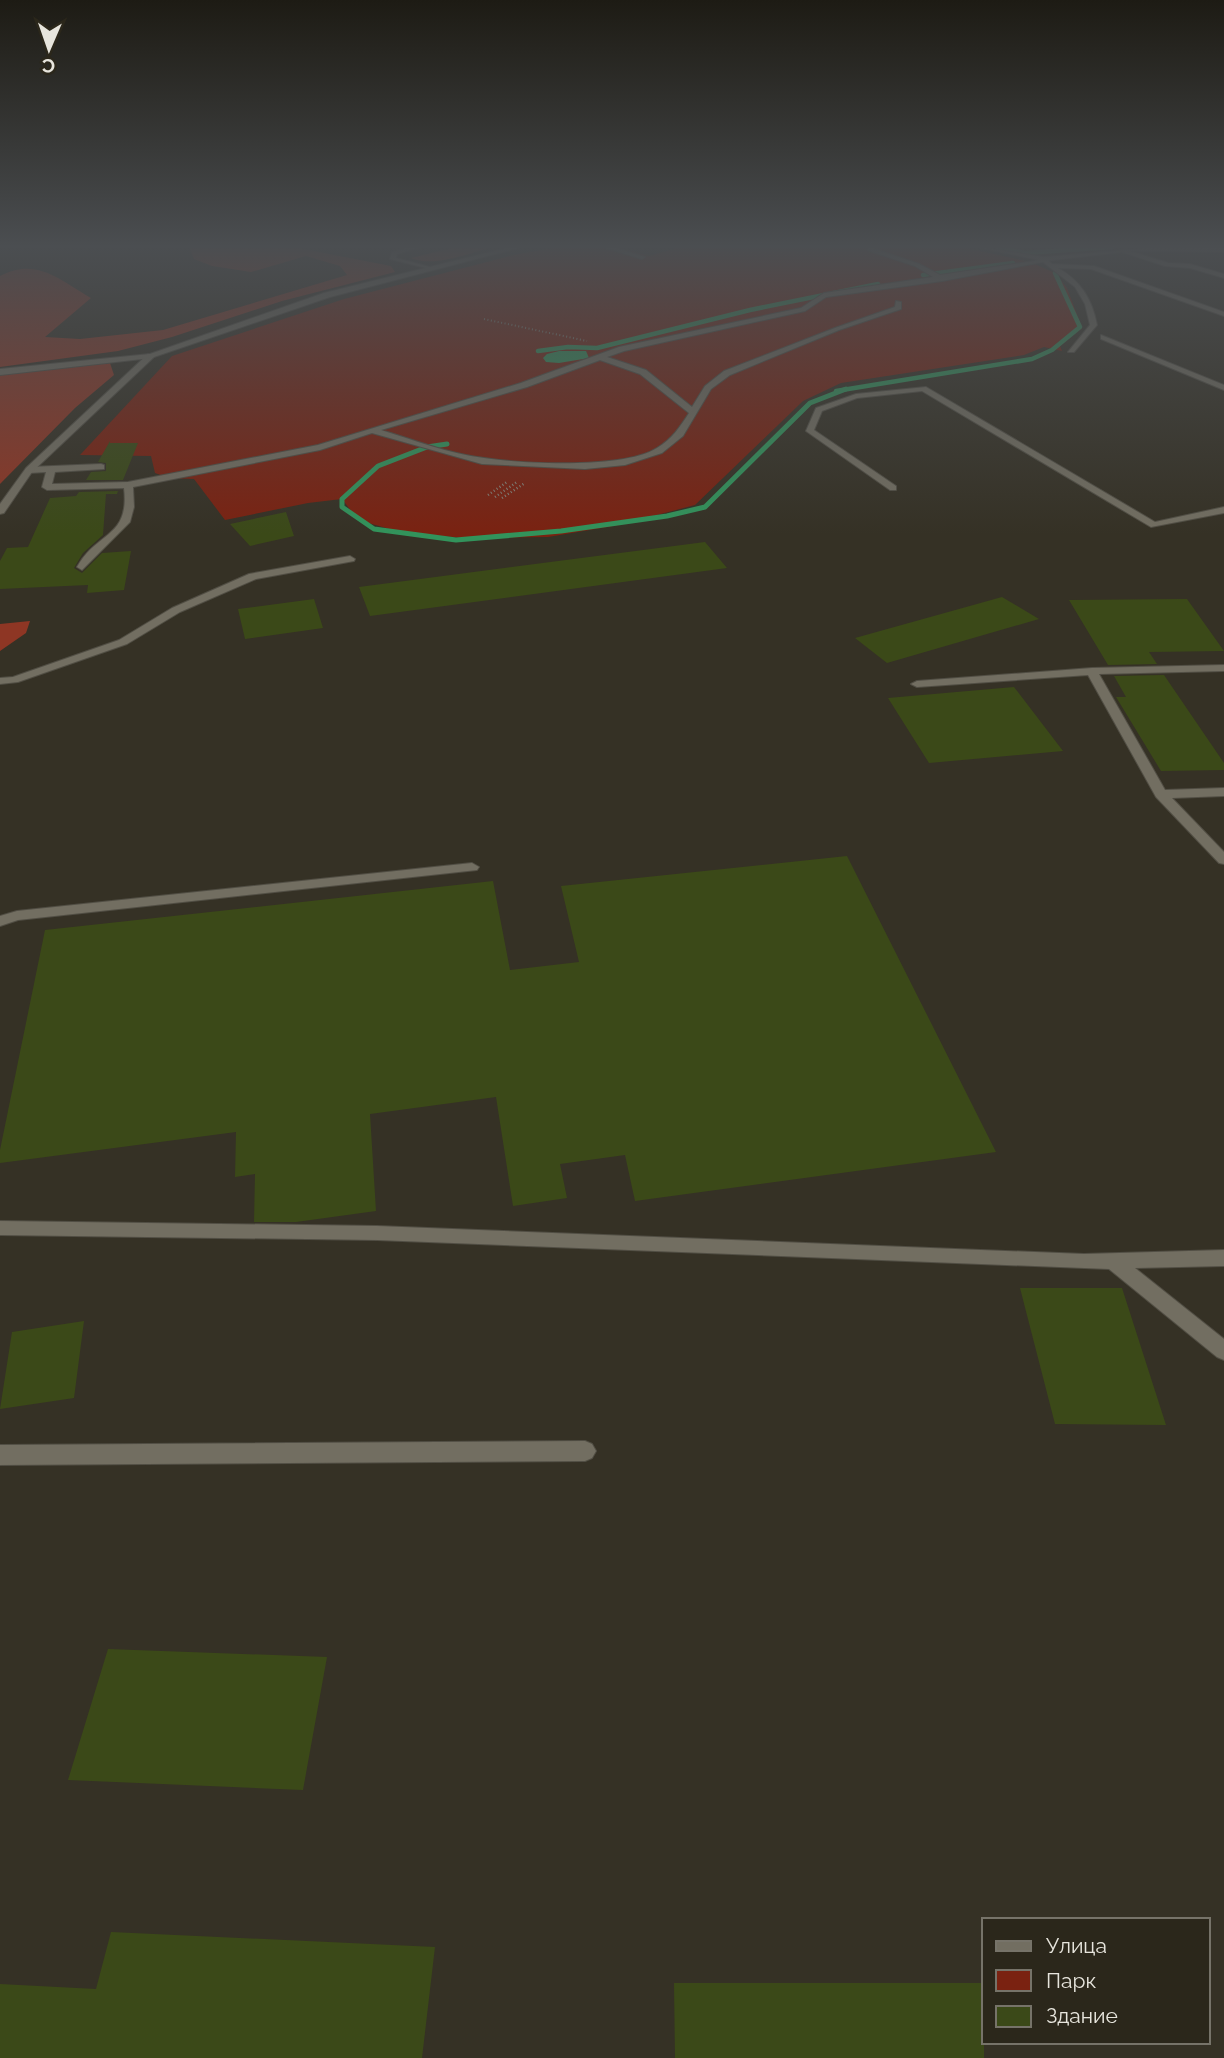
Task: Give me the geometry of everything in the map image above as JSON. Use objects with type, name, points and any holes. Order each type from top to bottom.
[{"type":"street","points":[[0,372],[151,356],[188,343]]},
{"type":"street","points":[[0,510],[29,470],[151,356]]},
{"type":"lane","points":[[51,469],[47,486],[128,485],[320,447],[422,414],[421,408],[428,402],[452,398],[468,400],[524,385],[622,349],[650,343]]},
{"type":"lane","points":[[370,430],[482,461],[585,466],[625,462],[659,451],[680,434],[708,388],[727,373],[802,343]]},
{"type":"lane","points":[[1071,350],[1077,343]]},
{"type":"lane","points":[[1118,343],[1224,388]]},
{"type":"lane","points":[[599,357],[643,373],[693,412]]},
{"type":"lane","points":[[893,488],[810,431],[819,410],[856,396],[923,389],[1154,525],[1224,510]]},
{"type":"lane","points":[[29,470],[101,467]]},
{"type":"lane","points":[[82,567],[87,555],[125,523],[130,511],[128,485]]},
{"type":"lane","points":[[0,681],[14,680],[124,642],[176,610],[253,576],[350,559]]},
{"type":"lane","points":[[916,684],[1092,671],[1224,668]]},
{"type":"lane","points":[[1092,671],[1161,794],[1224,860]]},
{"type":"lane","points":[[1161,794],[1224,792]]},
{"type":"lane","points":[[0,921],[17,916],[472,867]]},
{"type":"lane","points":[[0,1228],[377,1233],[1114,1261],[1224,1258]]},
{"type":"lane","points":[[1114,1261],[1224,1351]]},
{"type":"lane","points":[[0,1455],[585,1451]]},
{"type":"path","points":[[595,343],[622,349]]},
{"type":"path","points":[[488,495],[518,476]]},
{"type":"path","points":[[495,497],[524,478]]},
{"type":"path","points":[[502,498],[530,480]]},
{"type":"green space","points":[[211,343],[1064,343],[1060,346],[1062,351],[1044,347],[1024,355],[841,383],[803,401],[695,505],[619,525],[548,537],[463,538],[400,532],[358,520],[342,499],[225,520],[194,479],[169,478],[155,473],[151,456],[80,455],[172,356]]},
{"type":"shaded area","points":[[0,343],[149,343],[118,351],[0,367]]},
{"type":"shaded area","points":[[559,351],[586,351],[589,358],[559,363],[546,362],[543,358]]},
{"type":"shaded area","points":[[110,363],[114,375],[75,408],[0,484],[0,375]]},
{"type":"shaded area","points":[[30,621],[26,633],[0,651],[0,624]]},
{"type":"building","points":[[110,441],[138,443],[123,480],[86,480],[91,472],[106,471],[106,463],[98,462]]},
{"type":"building","points":[[118,491],[117,494],[106,494],[103,535],[83,553],[74,568],[82,573],[102,553],[131,551],[124,590],[87,593],[88,585],[0,589],[0,561],[7,548],[28,547],[50,498],[76,496],[79,492]]},
{"type":"building","points":[[286,512],[294,536],[250,546],[230,524]]},
{"type":"building","points":[[705,542],[727,568],[370,616],[359,587]]},
{"type":"building","points":[[1002,597],[1039,619],[887,663],[855,638]]},
{"type":"building","points":[[314,599],[323,628],[245,639],[238,609]]},
{"type":"building","points":[[1187,599],[1224,651],[1149,652],[1157,664],[1108,665],[1069,600]]},
{"type":"building","points":[[1164,675],[1224,763],[1224,770],[1161,771],[1116,697],[1126,697],[1114,676]]},
{"type":"building","points":[[1014,687],[1063,751],[929,763],[888,698]]},
{"type":"building","points":[[847,856],[996,1152],[635,1201],[625,1155],[560,1164],[567,1198],[513,1206],[496,1097],[370,1114],[376,1211],[296,1222],[254,1222],[255,1174],[235,1177],[236,1132],[0,1163],[0,1150],[45,930],[493,881],[510,970],[579,962],[561,886]]},
{"type":"building","points":[[1020,1288],[1122,1288],[1166,1425],[1055,1424]]},
{"type":"building","points":[[84,1321],[74,1398],[0,1409],[12,1332]]},
{"type":"building","points":[[108,1649],[327,1657],[303,1790],[68,1780]]},
{"type":"building","points":[[111,1932],[435,1947],[422,2058],[0,2058],[0,1984],[96,1989]]},
{"type":"building","points":[[674,1983],[982,1983],[984,2058],[675,2058]]},
{"type":"waterway","points":[[538,351],[568,347],[597,348],[617,343]]},
{"type":"waterway","points":[[844,390],[1032,359],[1060,343]]},
{"type":"waterway","points":[[447,444],[427,447],[378,466],[342,499],[342,507],[374,529],[456,540],[561,531],[667,516],[705,507],[810,403],[844,390]]},
{"type":"waterway","points":[[836,391],[844,390]]}]
